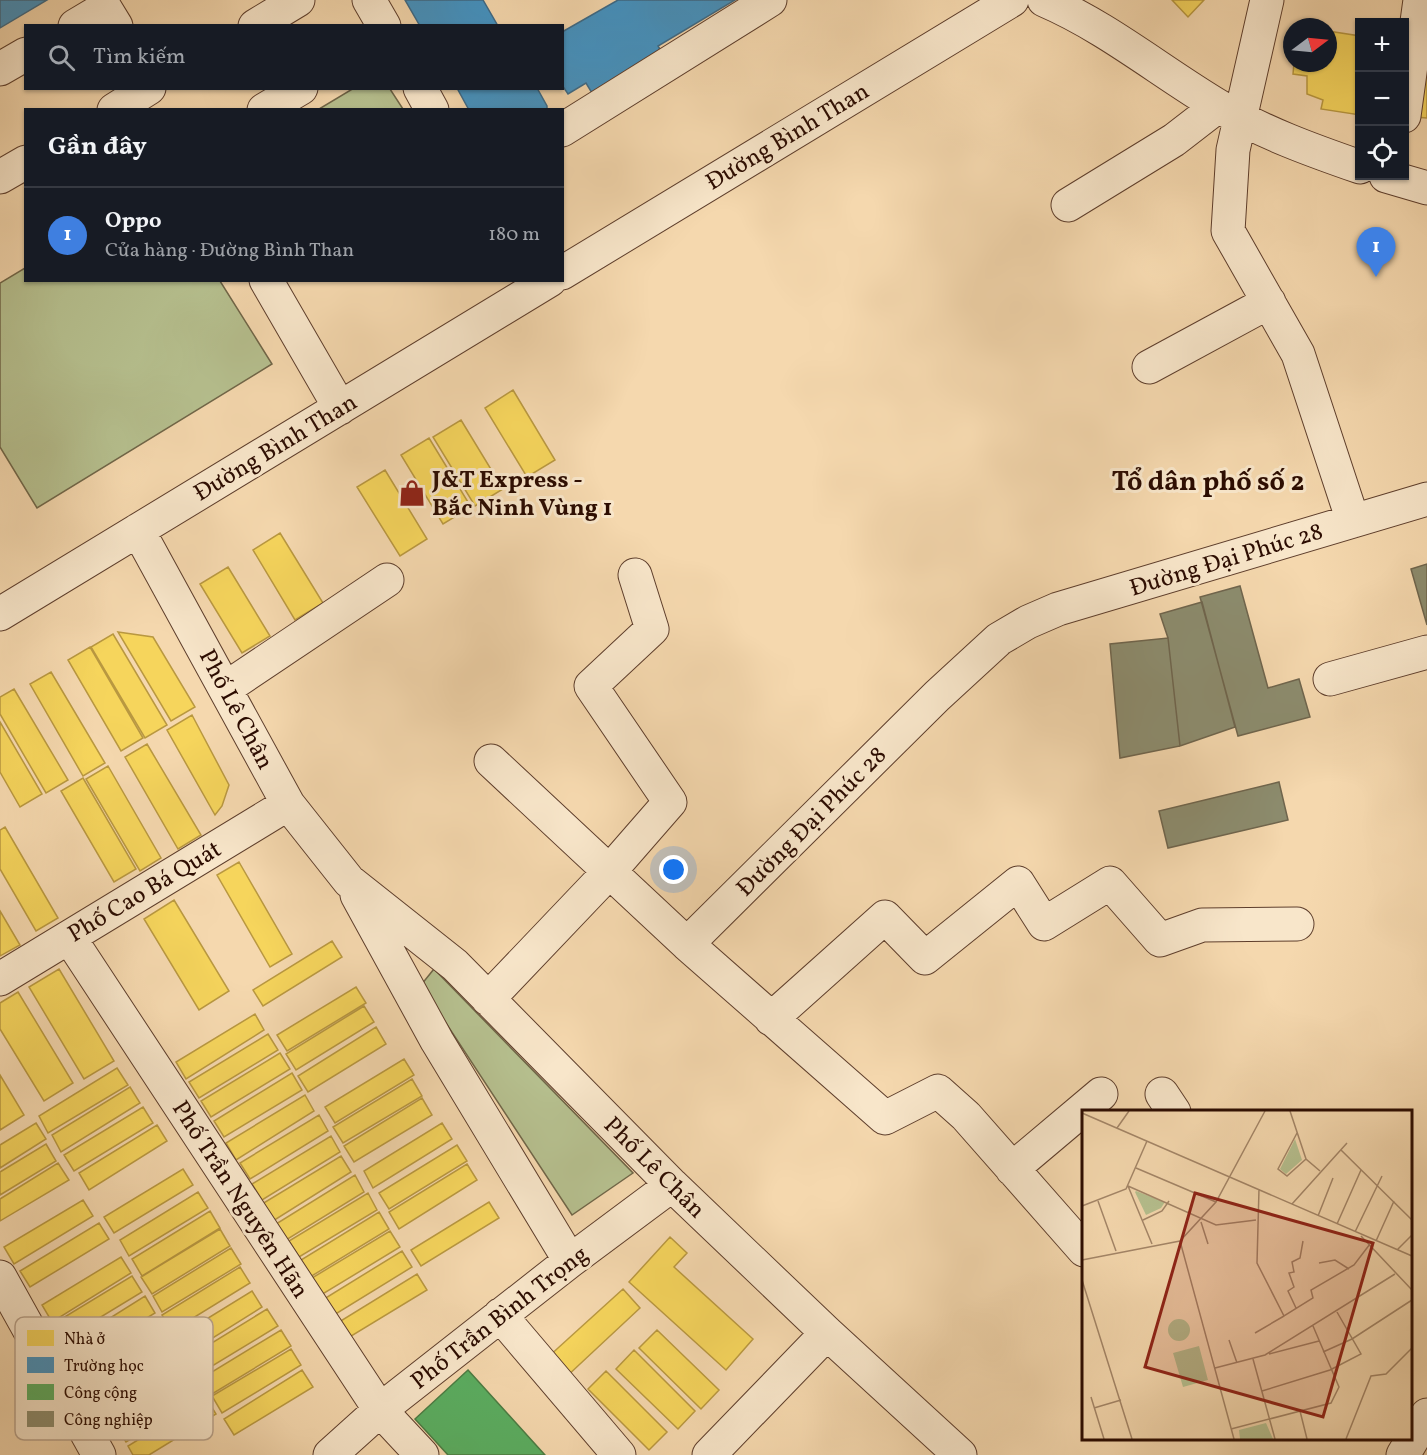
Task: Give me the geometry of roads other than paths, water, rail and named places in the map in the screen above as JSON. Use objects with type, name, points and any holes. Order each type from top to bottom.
[{"type":"street","points":[[258,24],[298,0]]},
{"type":"street","points":[[369,0],[383,24]]},
{"type":"street","points":[[564,129],[770,0]]},
{"type":"street","name":"Đường Bình Than","points":[[564,272],[1012,0]]},
{"type":"street","points":[[1044,0],[1076,14],[1229,112],[1297,145],[1355,165]]},
{"type":"street","points":[[1267,0],[1229,112],[1233,150],[1228,231],[1298,354],[1353,521]]},
{"type":"street","points":[[1409,80],[1420,0]]},
{"type":"street","points":[[79,24],[107,11]]},
{"type":"street","points":[[0,69],[24,55]]},
{"type":"street","points":[[117,108],[148,90]]},
{"type":"street","points":[[152,90],[164,108]]},
{"type":"street","points":[[267,108],[299,90]]},
{"type":"street","points":[[421,90],[431,108]]},
{"type":"street","points":[[1068,205],[1174,140],[1229,112]]},
{"type":"street","points":[[0,177],[24,163]]},
{"type":"street","points":[[267,282],[340,408]]},
{"type":"street","name":"Đường Bình Than","points":[[0,614],[547,282]]},
{"type":"street","points":[[1149,367],[1269,302]]},
{"type":"street","name":"Đường Đại Phúc 28","points":[[687,945],[938,696],[999,639],[1028,622],[1058,609],[1427,499]]},
{"type":"street","name":"Phố Lê Chân","points":[[138,530],[288,804],[349,881],[437,1041],[570,1261]]},
{"type":"street","points":[[488,999],[609,872],[670,802],[591,686],[652,629],[635,575]]},
{"type":"street","points":[[226,688],[387,580]]},
{"type":"street","points":[[1330,679],[1427,652]]},
{"type":"street","points":[[491,761],[687,945],[885,1118],[938,1091],[966,1116],[1082,1249]]},
{"type":"street","name":"Phố Cao Bá Quát","points":[[0,979],[288,804]]},
{"type":"street","name":"Phố Lê Chân","points":[[349,881],[455,965],[672,1185],[827,1333],[960,1455]]},
{"type":"street","points":[[771,1018],[885,917],[925,958],[1018,883],[1044,924],[1110,883],[1160,940],[1202,925],[1297,924]]},
{"type":"street","name":"Phố Trần Nguyên Hãn","points":[[69,937],[380,1410],[422,1455]]},
{"type":"street","points":[[1012,1169],[1101,1094]]},
{"type":"street","name":"Phố Trần Bình Trọng","points":[[330,1455],[380,1410],[500,1315],[672,1185]]},
{"type":"street","points":[[0,1277],[22,1317]]},
{"type":"street","points":[[500,1315],[619,1455]]},
{"type":"street","points":[[709,1455],[827,1333]]},
{"type":"street","points":[[91,1440],[99,1455]]},
{"type":"place","name":"Oppo","points":[[1376,277]]},
{"type":"place","name":"J&T Express - Bắc Ninh Vùng 1","points":[[412,493]]},
{"type":"district","name":"Tổ dân phố số 2","points":[[1208,481]]}]
